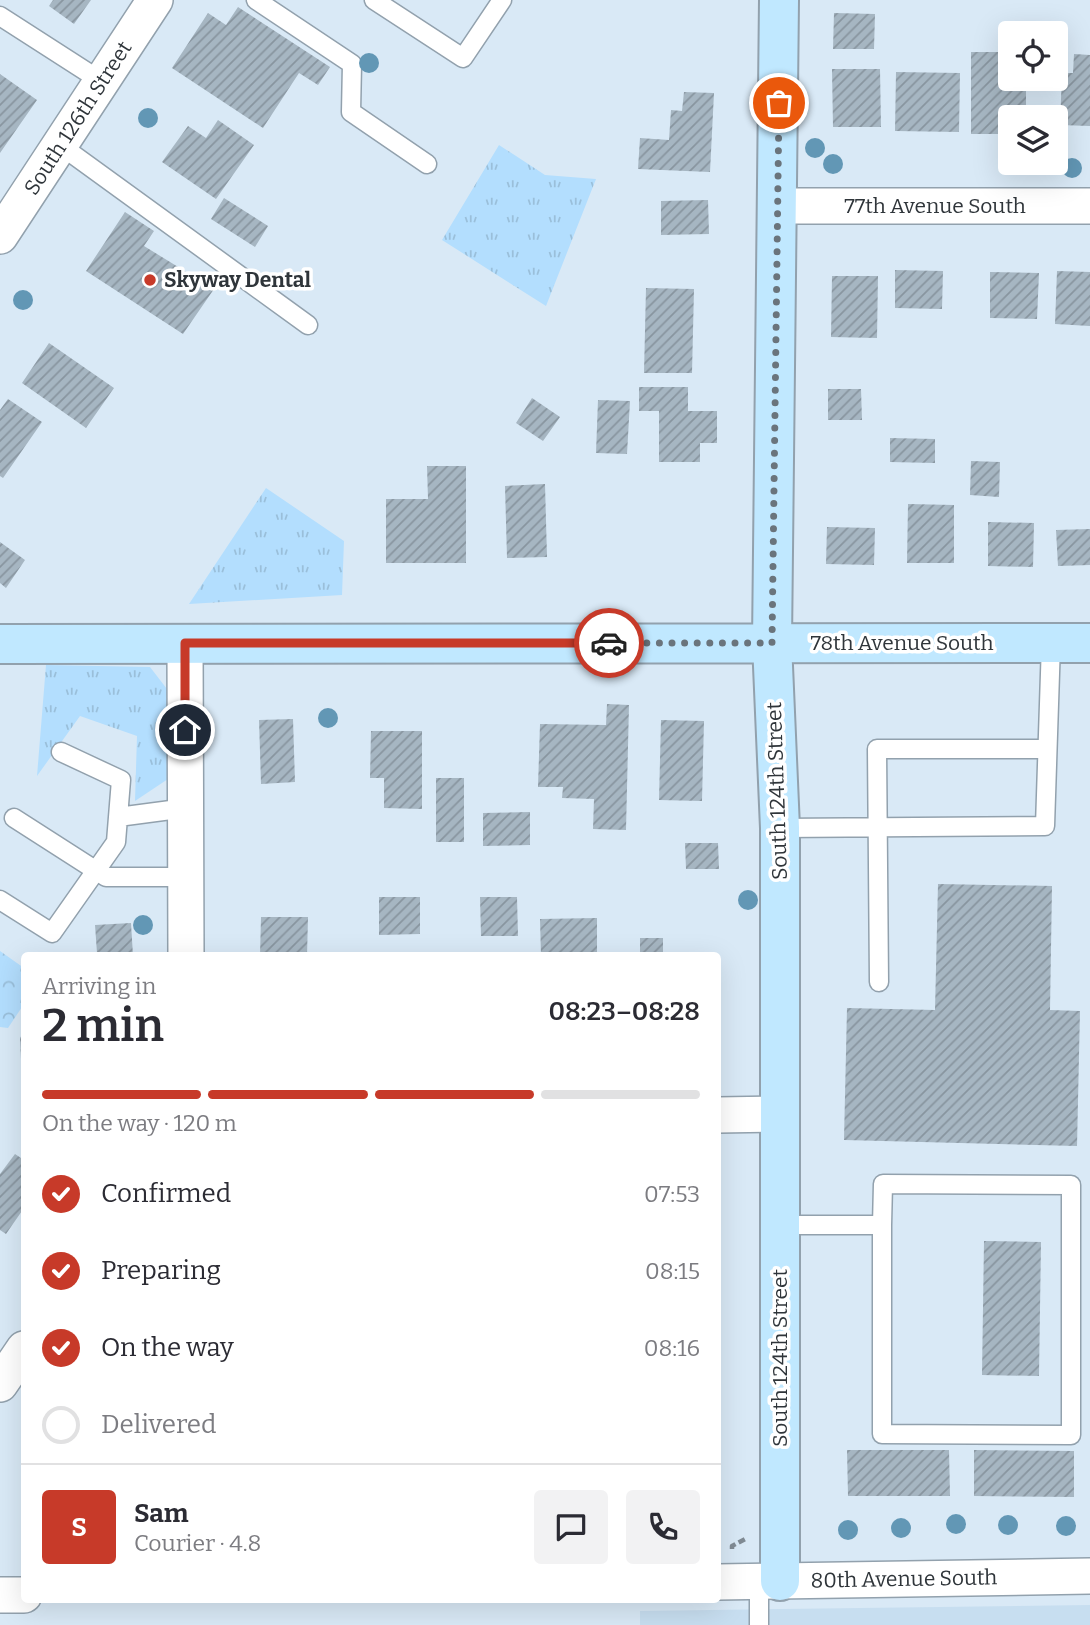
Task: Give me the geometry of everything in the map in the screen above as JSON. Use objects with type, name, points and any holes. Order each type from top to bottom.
[{"type":"street","name":"South 126th Street","points":[[0,236],[155,0]]},
{"type":"street","name":"South 124th Street","points":[[770,1581],[780,1225],[780,828],[772,643],[779,206],[779,0]]},
{"type":"street","name":"77th Avenue South","points":[[779,206],[1090,206]]},
{"type":"street","points":[[185,643],[186,952]]},
{"type":"street","name":"78th Avenue South","points":[[0,644],[1090,643]]},
{"type":"street","points":[[721,1115],[780,1114]]},
{"type":"street","points":[[0,1384],[21,1353]]},
{"type":"street","name":"80th Avenue South","points":[[721,1581],[1090,1576]]},
{"type":"street","points":[[0,1595],[21,1595]]},
{"type":"lane","points":[[256,0],[352,64],[351,112],[427,164]]},
{"type":"lane","points":[[374,0],[463,58],[502,0]]},
{"type":"lane","points":[[0,16],[102,81]]},
{"type":"lane","points":[[60,145],[308,325]]},
{"type":"lane","points":[[780,828],[1045,826],[1051,643]]},
{"type":"lane","points":[[879,982],[877,749],[1046,749]]},
{"type":"lane","points":[[0,900],[52,933],[116,842],[121,780],[61,752]]},
{"type":"lane","points":[[118,817],[186,808]]},
{"type":"lane","points":[[14,818],[106,877],[186,877]]},
{"type":"lane","points":[[883,1184],[1071,1185],[1071,1434],[882,1434],[883,1225],[883,1184]]},
{"type":"lane","points":[[780,1225],[883,1225]]},
{"type":"lane","points":[[760,1625],[770,1581]]},
{"type":"path","points":[[732,1549],[732,1546],[756,1533]]},
{"type":"shaded area","points":[[1090,1605],[1090,1625],[640,1625],[640,1611]]},
{"type":"green space","points":[[499,145],[545,175],[596,179],[546,306],[442,240]]},
{"type":"green space","points":[[266,488],[344,541],[342,595],[189,604]]},
{"type":"green space","points":[[46,665],[150,667],[167,689],[168,779],[135,801],[137,736],[80,716],[37,776]]},
{"type":"green space","points":[[0,951],[21,966],[21,1008],[8,1028],[0,1027]]},
{"type":"building","points":[[53,0],[91,0],[74,24],[49,6]]},
{"type":"building","points":[[238,7],[330,67],[318,85],[299,73],[263,128],[172,68],[208,13],[226,25]]},
{"type":"building","points":[[834,13],[875,14],[874,49],[833,49]]},
{"type":"building","points":[[971,52],[998,52],[998,91],[1026,91],[1026,105],[998,105],[998,134],[971,134]]},
{"type":"building","points":[[1074,54],[1090,55],[1090,126],[1068,125],[1068,105],[1061,105],[1061,91],[1068,91],[1068,73],[1073,73]]},
{"type":"building","points":[[832,69],[880,69],[881,127],[833,127]]},
{"type":"building","points":[[896,72],[960,73],[959,132],[895,131]]},
{"type":"building","points":[[0,74],[37,100],[0,153]]},
{"type":"building","points":[[684,92],[714,93],[710,172],[638,169],[640,138],[669,140],[671,110],[682,111]]},
{"type":"building","points":[[218,120],[254,145],[216,199],[162,162],[188,126],[206,138]]},
{"type":"building","points":[[224,198],[268,226],[255,247],[211,219]]},
{"type":"building","points":[[708,200],[709,234],[661,235],[661,201]]},
{"type":"building","name":"Skyway Dental","points":[[125,212],[154,231],[144,246],[214,289],[183,334],[86,271]]},
{"type":"building","points":[[895,270],[943,271],[942,309],[895,308]]},
{"type":"building","points":[[1057,271],[1090,272],[1090,326],[1055,324]]},
{"type":"building","points":[[990,272],[1039,273],[1037,319],[990,318]]},
{"type":"building","points":[[832,276],[878,276],[877,338],[831,337]]},
{"type":"building","points":[[646,288],[694,289],[692,373],[644,373]]},
{"type":"building","points":[[49,343],[114,388],[86,428],[22,383]]},
{"type":"building","points":[[639,387],[688,387],[688,411],[717,411],[717,443],[700,443],[700,462],[659,462],[659,411],[639,411]]},
{"type":"building","points":[[828,389],[861,389],[862,420],[828,420]]},
{"type":"building","points":[[532,398],[560,417],[543,441],[516,423]]},
{"type":"building","points":[[8,399],[42,422],[3,478],[0,476],[0,410]]},
{"type":"building","points":[[598,400],[630,401],[627,454],[596,453]]},
{"type":"building","points":[[890,438],[935,439],[935,463],[890,462]]},
{"type":"building","points":[[971,461],[1000,462],[999,497],[970,495]]},
{"type":"building","points":[[427,466],[466,466],[466,563],[386,563],[386,499],[428,499]]},
{"type":"building","points":[[545,484],[547,557],[507,558],[505,486]]},
{"type":"building","points":[[908,504],[954,505],[954,563],[907,563]]},
{"type":"building","points":[[988,522],[1034,523],[1033,567],[988,566]]},
{"type":"building","points":[[827,527],[875,528],[874,565],[826,564]]},
{"type":"building","points":[[1090,529],[1090,565],[1058,566],[1056,530]]},
{"type":"building","points":[[0,542],[25,560],[6,588],[0,583]]},
{"type":"building","points":[[607,704],[629,705],[626,830],[593,829],[594,799],[562,798],[563,787],[538,787],[540,724],[606,725]]},
{"type":"building","points":[[293,719],[295,782],[261,784],[259,720]]},
{"type":"building","points":[[661,720],[704,721],[702,801],[659,800]]},
{"type":"building","points":[[371,731],[422,731],[422,809],[384,808],[384,778],[370,778]]},
{"type":"building","points":[[436,778],[464,778],[464,842],[436,842]]},
{"type":"building","points":[[530,812],[530,845],[483,846],[483,813]]},
{"type":"building","points":[[685,843],[718,843],[719,869],[686,869]]},
{"type":"building","points":[[938,884],[1052,886],[1050,1010],[1080,1011],[1077,1146],[844,1140],[847,1008],[935,1010]]},
{"type":"building","points":[[379,897],[420,897],[420,934],[379,935]]},
{"type":"building","points":[[480,897],[517,897],[518,936],[481,936]]},
{"type":"building","points":[[261,917],[308,917],[307,952],[260,952]]},
{"type":"building","points":[[597,918],[597,952],[541,952],[540,919]]},
{"type":"building","points":[[131,923],[133,952],[97,952],[95,925]]},
{"type":"building","points":[[640,938],[663,938],[663,952],[640,952]]},
{"type":"building","points":[[15,1154],[21,1158],[21,1212],[6,1234],[0,1230],[0,1174]]},
{"type":"building","points":[[984,1241],[1041,1242],[1039,1376],[982,1375]]},
{"type":"building","points":[[847,1450],[949,1450],[950,1496],[848,1496]]},
{"type":"building","points":[[974,1450],[1074,1451],[1074,1497],[974,1496]]},
{"type":"way so far","points":[[609,643],[772,643],[779,103]]},
{"type":"place","name":"Skyway Dental","points":[[150,280]]},
{"type":"route","points":[[185,730],[185,643],[609,643]]}]
